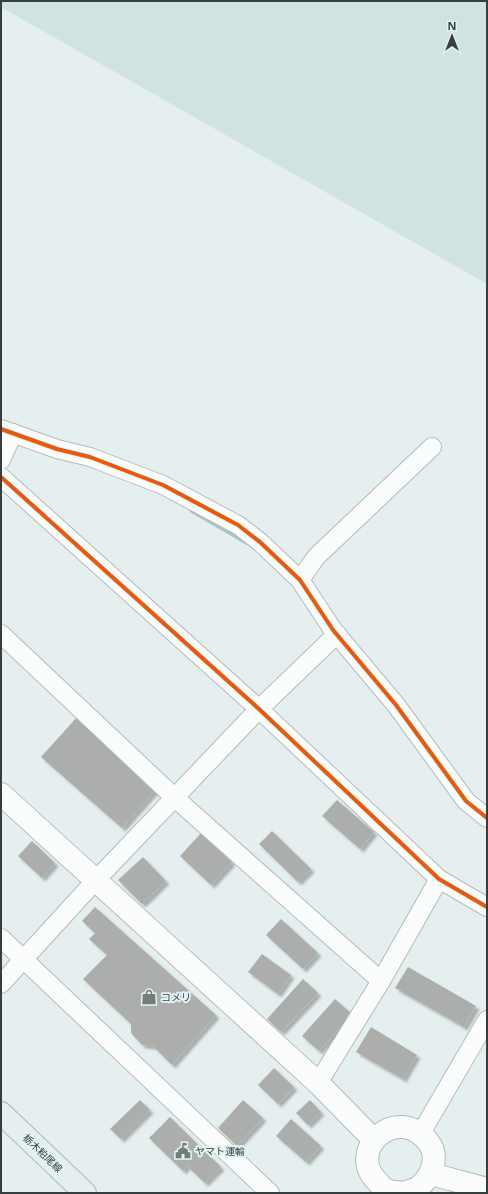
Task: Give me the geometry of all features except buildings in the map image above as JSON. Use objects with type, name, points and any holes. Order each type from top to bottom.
[{"type":"main road","name":"栃木粕尾線","points":[[1,1113],[85,1193]]},
{"type":"street","points":[[1,460],[7,431],[57,449],[90,457],[163,485],[238,525],[260,542],[300,580],[337,634],[396,704],[466,802],[487,818]]},
{"type":"street","points":[[300,580],[316,557],[432,447]]},
{"type":"street","points":[[1,477],[259,709],[439,879],[487,907]]},
{"type":"street","points":[[1,634],[175,798],[381,981]]},
{"type":"street","points":[[1,984],[259,709],[337,634]]},
{"type":"street","points":[[1,794],[318,1083],[373,1139]]},
{"type":"street","points":[[318,1083],[381,981],[439,879]]},
{"type":"street","points":[[1,938],[270,1193]]},
{"type":"street","points":[[421,1133],[487,1020]]},
{"type":"street","points":[[405,1126],[421,1133],[431,1145],[434,1159],[431,1174],[419,1188],[394,1192],[371,1177],[367,1158],[373,1139],[387,1129],[405,1126]]},
{"type":"street","points":[[431,1174],[487,1189]]},
{"type":"shaded area","points":[[1,1],[487,1],[487,284],[1,7]]},
{"type":"waterway","points":[[192,510],[247,542]]},
{"type":"cycle path","points":[[1,429],[57,449],[90,457],[163,485],[238,525],[260,542],[300,580],[333,630],[396,705],[466,801],[487,818]]},
{"type":"cycle path","points":[[1,477],[259,709],[439,879],[487,907]]},
{"type":"place","name":"コメリ","points":[[149,997]]},
{"type":"place","name":"ヤマト運輸","points":[[183,1151]]}]
